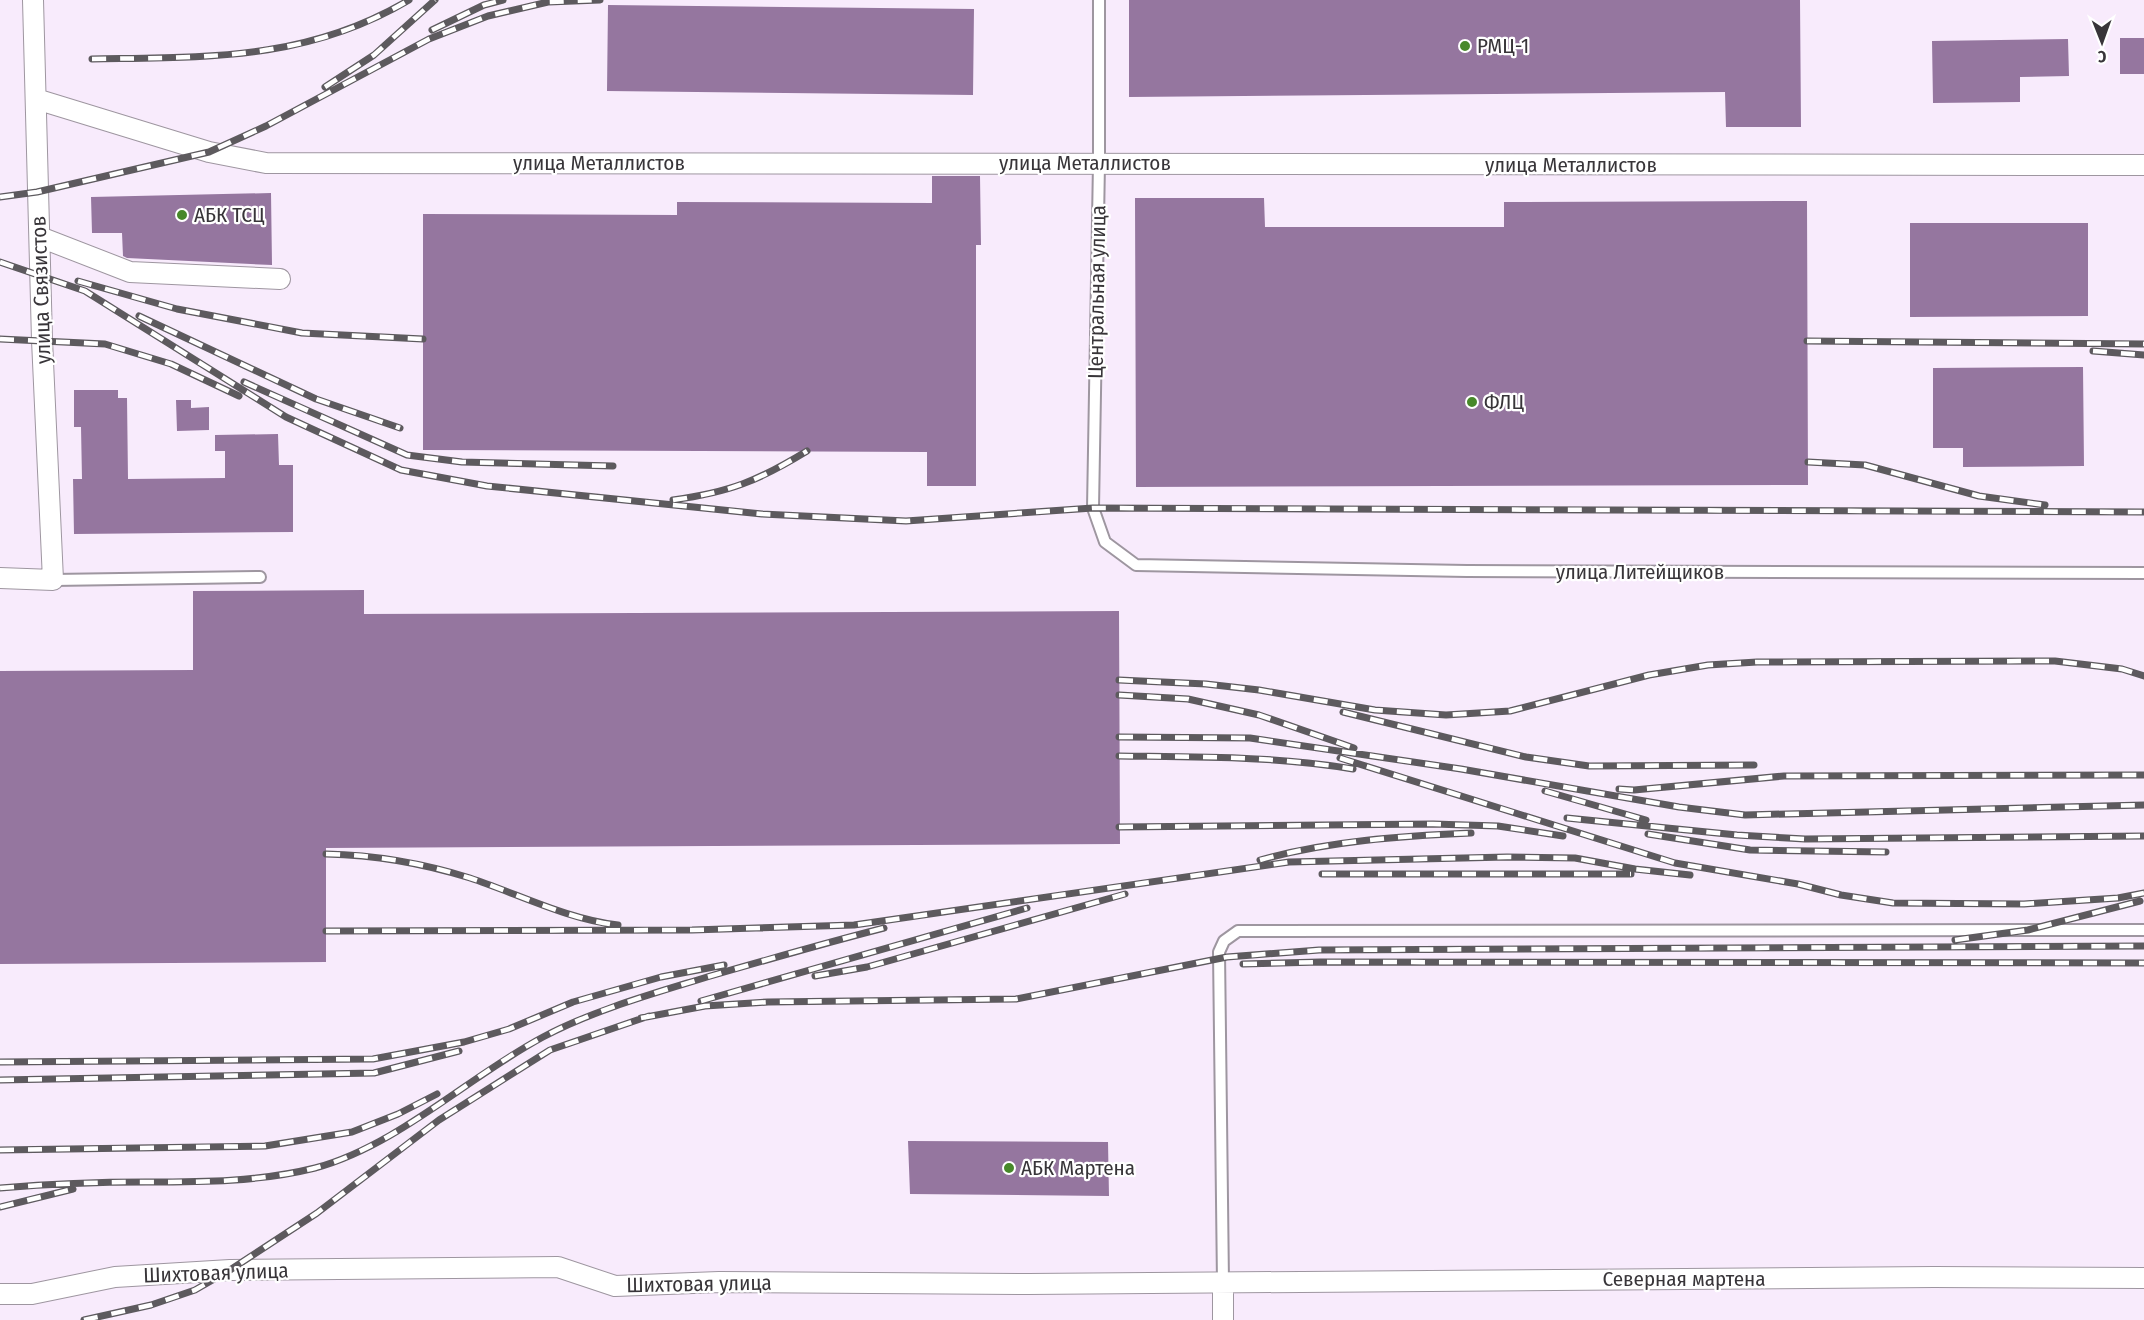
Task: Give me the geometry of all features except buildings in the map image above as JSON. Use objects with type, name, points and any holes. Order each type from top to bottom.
[{"type":"street","name":"улица Связистов","points":[[33,0],[53,580]]},
{"type":"street","name":"улица Металлистов","points":[[36,99],[210,152],[266,163],[2144,165]]},
{"type":"street","points":[[40,237],[130,272],[280,279]]},
{"type":"street","points":[[0,578],[53,580]]},
{"type":"street","name":"Шихтовая улица","points":[[0,1294],[32,1294],[116,1277],[230,1270],[558,1267],[615,1286],[719,1282],[1223,1282]]},
{"type":"street","name":"Северная мартена","points":[[1223,1282],[1934,1277],[2144,1278]]},
{"type":"street","points":[[1223,1282],[1223,1320]]},
{"type":"lane","name":"Центральная улица","points":[[1099,0],[1099,163],[1093,508],[1105,542],[1137,565]]},
{"type":"lane","name":"улица Литейщиков","points":[[1137,565],[1467,571],[2144,573]]},
{"type":"lane","points":[[53,580],[260,577]]},
{"type":"lane","points":[[1223,1282],[1219,952],[1224,941],[1238,931],[2144,930]]},
{"type":"shaded area","points":[[0,0],[2144,0],[2144,1320],[0,1320]]},
{"type":"railway","points":[[92,59],[216,56],[294,45],[332,35],[371,20],[409,0]]},
{"type":"railway","points":[[325,87],[374,55],[435,0]]},
{"type":"railway","points":[[432,30],[484,5],[503,0]]},
{"type":"railway","points":[[0,197],[37,192],[209,152],[266,126],[429,39],[488,16],[548,2],[600,0]]},
{"type":"railway","points":[[0,262],[85,291],[286,417],[401,470],[487,486],[762,514],[906,521],[1093,508],[2144,512]]},
{"type":"railway","points":[[78,281],[177,309],[302,333],[423,339]]},
{"type":"railway","points":[[139,316],[316,399],[400,428]]},
{"type":"railway","points":[[0,339],[105,344],[171,364],[239,396]]},
{"type":"railway","points":[[1807,341],[2144,344]]},
{"type":"railway","points":[[2093,351],[2144,355]]},
{"type":"railway","points":[[244,382],[407,455],[462,462],[613,466]]},
{"type":"railway","points":[[673,500],[743,484],[807,451]]},
{"type":"railway","points":[[1808,462],[1865,465],[1979,496],[2045,505]]},
{"type":"railway","points":[[1119,680],[1206,684],[1259,690],[1375,710],[1446,715],[1510,711],[1649,675],[1708,665],[1757,662],[2055,661],[2122,669],[2144,676]]},
{"type":"railway","points":[[1119,695],[1188,699],[1259,715],[1354,748]]},
{"type":"railway","points":[[1343,712],[1526,757],[1589,766],[1754,765]]},
{"type":"railway","points":[[1119,737],[1250,738],[1461,769],[1679,807],[1745,815],[2144,805]]},
{"type":"railway","points":[[1119,756],[1266,759],[1353,769]]},
{"type":"railway","points":[[1340,758],[1675,863],[1798,884],[1841,895],[1893,903],[2024,904],[2118,898],[2144,893]]},
{"type":"railway","points":[[1619,789],[1634,790],[1784,776],[2144,775]]},
{"type":"railway","points":[[1545,791],[1646,820]]},
{"type":"railway","points":[[1567,818],[1737,835],[1805,839],[2144,836]]},
{"type":"railway","points":[[1119,827],[1433,824],[1498,826],[1563,836]]},
{"type":"railway","points":[[1260,860],[1338,844],[1471,833]]},
{"type":"railway","points":[[1648,834],[1750,850],[1886,852]]},
{"type":"railway","points":[[326,854],[381,858],[434,868],[470,878],[581,918],[618,925]]},
{"type":"railway","points":[[326,931],[692,930],[854,925],[1289,862],[1507,857],[1575,858],[1635,869],[1690,875]]},
{"type":"railway","points":[[1322,874],[1631,874]]},
{"type":"railway","points":[[815,976],[867,967],[1125,894]]},
{"type":"railway","points":[[1955,940],[2028,930],[2140,901]]},
{"type":"railway","points":[[701,1001],[1027,908]]},
{"type":"railway","points":[[0,1188],[55,1184],[231,1180],[273,1176],[315,1168],[345,1158],[375,1144],[515,1053],[562,1027],[624,1003],[707,977],[884,928]]},
{"type":"railway","points":[[641,1018],[705,1006],[768,1002],[1016,999],[1227,957],[1319,950],[2144,946]]},
{"type":"railway","points":[[1243,964],[1320,962],[2144,963]]},
{"type":"railway","points":[[0,1062],[373,1059],[464,1042],[509,1029],[573,1002],[661,977],[724,965]]},
{"type":"railway","points":[[84,1320],[151,1305],[195,1290],[317,1213],[439,1120],[550,1050],[649,1016]]},
{"type":"railway","points":[[0,1080],[374,1073],[459,1051]]},
{"type":"railway","points":[[0,1150],[265,1146],[352,1132],[398,1114],[437,1094]]},
{"type":"railway","points":[[0,1207],[73,1189]]},
{"type":"place","name":"РМЦ-1","points":[[1465,46]]},
{"type":"place","name":"АБК ТСЦ","points":[[182,215]]},
{"type":"place","name":"ФЛЦ","points":[[1472,402]]},
{"type":"place","name":"АБК Мартена","points":[[1009,1168]]}]
